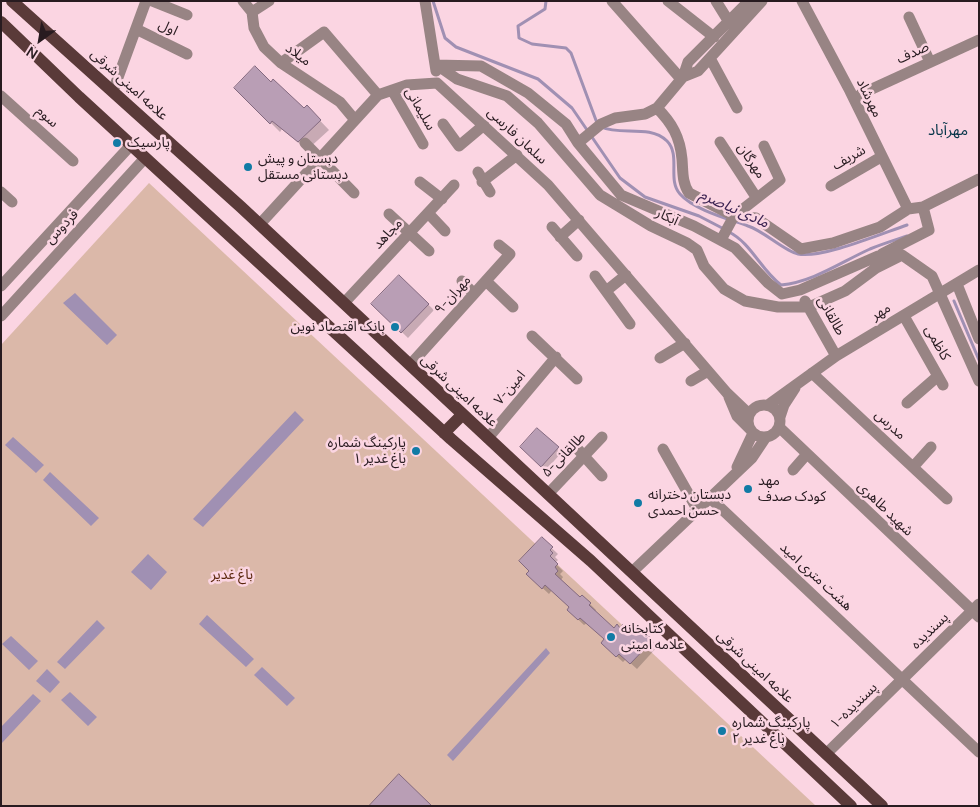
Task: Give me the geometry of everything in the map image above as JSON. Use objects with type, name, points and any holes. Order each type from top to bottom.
[{"type":"main road","name":"علامه امینی شرقی","points":[[12,1],[260,224],[882,806]]},
{"type":"main road","points":[[1,22],[145,158],[444,433],[591,561],[851,806]]},
{"type":"main road","points":[[444,433],[462,414]]},
{"type":"street","points":[[113,91],[146,1]]},
{"type":"street","points":[[152,1],[187,15]]},
{"type":"street","name":"میلاد","points":[[243,1],[252,12],[254,28],[264,47],[281,63],[340,102],[355,120]]},
{"type":"street","points":[[252,12],[269,1]]},
{"type":"street","points":[[612,1],[682,78]]},
{"type":"street","points":[[668,1],[714,37]]},
{"type":"street","points":[[716,1],[729,22]]},
{"type":"street","points":[[578,143],[601,124],[615,118],[645,114],[657,108],[682,78],[688,62],[749,1]]},
{"type":"street","points":[[682,78],[698,71],[762,1]]},
{"type":"street","name":"مهرشاد","points":[[802,1],[908,209]]},
{"type":"street","points":[[260,224],[378,95],[407,85],[437,82],[427,2]]},
{"type":"street","points":[[909,18],[930,62]]},
{"type":"street","name":"اول","points":[[136,29],[187,54]]},
{"type":"street","points":[[281,63],[324,32],[378,95]]},
{"type":"street","name":"صدف","points":[[861,94],[979,40]]},
{"type":"street","points":[[710,58],[737,108]]},
{"type":"street","name":"آبکار","points":[[435,64],[481,66],[528,93],[566,124],[578,143],[621,196],[694,226],[735,248],[768,283],[782,294],[800,290],[878,256],[902,255]]},
{"type":"street","name":"آبکار","points":[[435,64],[457,79],[507,96],[538,123],[600,195],[629,214],[697,250],[704,266],[724,289],[745,301],[778,307],[809,307],[845,291],[876,268],[902,255]]},
{"type":"street","name":"سلمان فارسی","points":[[437,82],[548,185],[727,393],[749,414]]},
{"type":"street","name":"سلیمانی","points":[[392,90],[423,144]]},
{"type":"street","name":"سوم","points":[[1,96],[73,162]]},
{"type":"street","points":[[657,108],[673,124],[682,156],[684,186],[689,193],[734,216],[756,218],[801,249],[833,243],[880,228],[908,209],[924,207],[979,179]]},
{"type":"street","points":[[444,124],[459,146],[484,125]]},
{"type":"street","name":"مهرگان","points":[[720,142],[756,197]]},
{"type":"street","points":[[305,143],[319,160],[354,193]]},
{"type":"street","name":"فردوس","points":[[1,286],[131,145]]},
{"type":"street","points":[[721,240],[734,216],[780,180],[764,146]]},
{"type":"street","points":[[490,192],[480,177],[516,155]]},
{"type":"street","name":"شریف","points":[[831,186],[881,157]]},
{"type":"street","name":"فردوس","points":[[1,316],[145,158]]},
{"type":"street","points":[[420,182],[442,199]]},
{"type":"street","name":"مجاهد","points":[[344,304],[454,185]]},
{"type":"street","points":[[1,192],[12,202]]},
{"type":"street","points":[[878,256],[929,230],[924,207]]},
{"type":"street","points":[[428,213],[445,232]]},
{"type":"street","points":[[389,214],[429,251]]},
{"type":"street","points":[[560,237],[579,220]]},
{"type":"street","points":[[552,227],[577,256]]},
{"type":"street","name":"۹-مهران","points":[[410,365],[510,254],[499,245]]},
{"type":"street","points":[[902,255],[932,276],[979,381]]},
{"type":"street","name":"مهر","points":[[768,405],[836,356],[979,270]]},
{"type":"street","points":[[606,291],[626,275]]},
{"type":"street","points":[[595,276],[630,324]]},
{"type":"street","points":[[462,280],[474,294]]},
{"type":"street","points":[[486,281],[513,307]]},
{"type":"street","points":[[957,284],[979,339]]},
{"type":"street","name":"طالقانی","points":[[800,290],[836,356]]},
{"type":"street","points":[[1,293],[13,303]]},
{"type":"street","name":"کاظمی","points":[[904,316],[940,381],[907,403]]},
{"type":"street","points":[[532,336],[577,379]]},
{"type":"street","points":[[660,358],[684,343]]},
{"type":"street","name":"۷-امین","points":[[488,438],[556,357]]},
{"type":"street","points":[[691,381],[708,371]]},
{"type":"street","name":"مدرس","points":[[812,373],[947,499]]},
{"type":"street","name":"مهر","points":[[779,422],[784,405],[800,381]]},
{"type":"street","name":"سلمان فارسی","points":[[727,393],[737,416],[752,431]]},
{"type":"street","points":[[732,475],[752,431],[749,414],[759,405],[768,405],[775,409],[779,422],[774,434],[766,436],[752,431]]},
{"type":"street","name":"شهید طاهری","points":[[779,422],[807,454],[977,611]]},
{"type":"street","points":[[632,572],[752,458],[766,436]]},
{"type":"street","name":"۵-طالقانی","points":[[548,494],[602,437]]},
{"type":"street","points":[[574,445],[602,476]]},
{"type":"street","points":[[913,467],[931,447]]},
{"type":"street","points":[[663,449],[697,509]]},
{"type":"street","points":[[793,470],[807,454]]},
{"type":"street","name":"هشت متری امید","points":[[709,498],[979,752]]},
{"type":"street","name":"پسندیده","points":[[902,679],[977,611]]},
{"type":"street","name":"۱-پسندیده","points":[[826,754],[902,679]]},
{"type":"green space","name":"باغ غدیر","points":[[149,183],[816,806],[1,806],[1,345]]},
{"type":"shaded area","points":[[75,293],[117,335],[107,345],[63,303]]},
{"type":"shaded area","points":[[295,411],[304,420],[203,527],[193,519]]},
{"type":"shaded area","points":[[13,437],[44,465],[36,473],[5,445]]},
{"type":"shaded area","points":[[50,472],[99,518],[91,526],[43,480]]},
{"type":"shaded area","points":[[148,554],[167,572],[151,590],[131,572]]},
{"type":"shaded area","points":[[207,615],[254,659],[246,667],[199,624]]},
{"type":"shaded area","points":[[97,620],[105,628],[65,669],[57,662]]},
{"type":"shaded area","points":[[11,636],[38,661],[29,670],[2,644]]},
{"type":"shaded area","points":[[546,648],[550,653],[453,761],[447,755]]},
{"type":"shaded area","points":[[262,667],[295,698],[287,706],[254,675]]},
{"type":"shaded area","points":[[47,669],[60,682],[50,693],[36,681]]},
{"type":"shaded area","points":[[70,692],[97,717],[88,726],[61,700]]},
{"type":"shaded area","points":[[33,694],[41,701],[2,743],[1,727]]},
{"type":"building","points":[[255,66],[271,82],[273,79],[304,108],[307,105],[321,120],[298,142],[272,121],[270,124],[234,88]]},
{"type":"building","points":[[399,275],[429,304],[401,333],[371,304]]},
{"type":"building","points":[[537,428],[559,447],[541,467],[520,447]]},
{"type":"building","points":[[542,537],[553,547],[550,550],[553,553],[550,556],[558,564],[555,567],[558,571],[555,574],[580,597],[582,595],[591,603],[589,605],[614,628],[617,624],[620,628],[623,624],[632,632],[635,629],[638,632],[641,629],[653,640],[630,664],[619,654],[616,657],[601,643],[604,639],[580,618],[578,620],[567,610],[569,607],[545,585],[542,589],[526,574],[529,571],[519,561]]},
{"type":"building","points":[[399,774],[432,806],[369,806]]},
{"type":"waterway","points":[[433,1],[445,38],[456,47],[538,79],[572,108],[620,178],[645,197],[699,216],[724,229]]},
{"type":"waterway","name":"مادی نیاصرم","points":[[546,1],[545,9],[518,26],[519,38],[532,44],[566,48],[571,53],[597,123]]},
{"type":"waterway","name":"مادی نیاصرم","points":[[601,127],[617,131],[643,131],[660,136],[671,147],[674,160],[674,182],[676,188],[686,200],[712,213],[761,232],[798,254],[821,253],[907,225]]},
{"type":"waterway","points":[[729,232],[744,243],[781,285],[816,276],[870,249],[907,236]]},
{"type":"waterway","points":[[954,301],[979,360]]},
{"type":"place","name":"پارسیک","points":[[117,143]]},
{"type":"place","name":"دبستان و پیش دبستانی مستقل","points":[[248,167]]},
{"type":"place","name":"بانک اقتصاد نوین","points":[[395,327]]},
{"type":"place","name":"پارکینگ شماره ۱ باغ غدیر","points":[[416,451]]},
{"type":"place","name":"مهد کودک صدف","points":[[748,489]]},
{"type":"place","name":"دبستان دخترانه حسن احمدی","points":[[638,503]]},
{"type":"place","name":"کتابخانه علامه امینی","points":[[611,637]]},
{"type":"place","name":"پارکینگ شماره ۲ باغ غدیر","points":[[722,731]]},
{"type":"district","name":"مهرآباد","points":[[948,131]]}]
